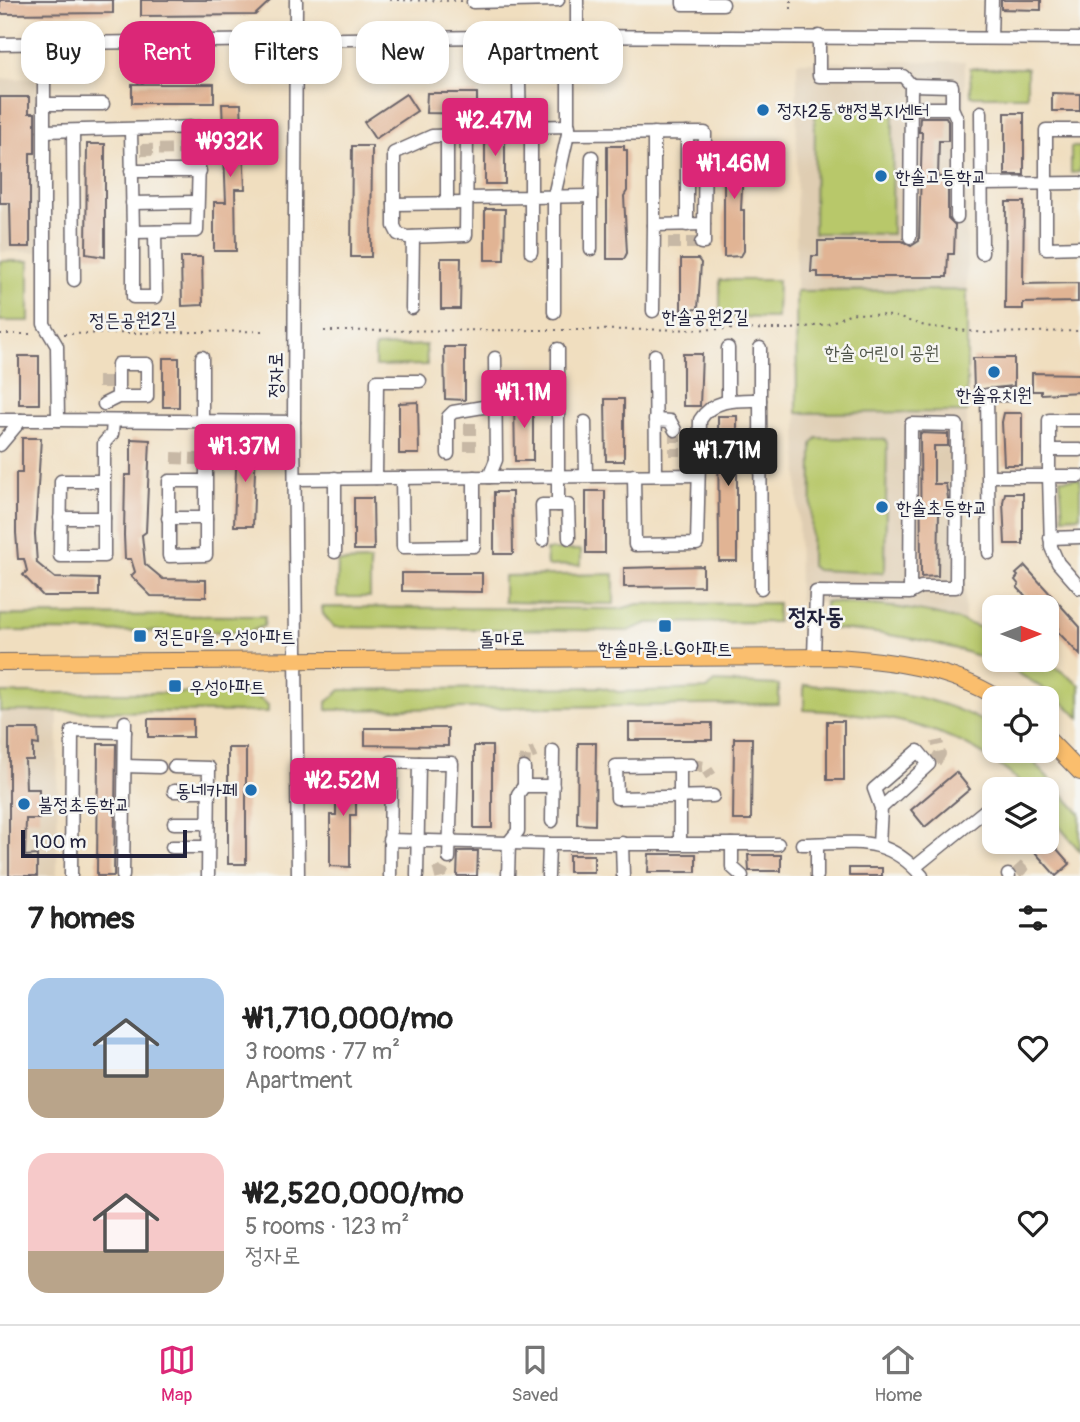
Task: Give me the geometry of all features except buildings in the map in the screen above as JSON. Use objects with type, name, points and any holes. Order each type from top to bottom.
[{"type":"main road","name":"돌마로","points":[[0,662],[814,656],[876,660],[944,674],[982,691]]},
{"type":"main road","points":[[1059,750],[1080,772]]},
{"type":"street","name":"정자로","points":[[295,21],[296,0]]},
{"type":"street","points":[[473,2],[558,0]]},
{"type":"street","points":[[574,21],[577,0]]},
{"type":"street","points":[[682,0],[683,4],[723,4]]},
{"type":"street","points":[[992,0],[992,38]]},
{"type":"street","points":[[623,36],[1080,38]]},
{"type":"street","points":[[819,36],[819,76],[903,76],[911,85],[910,237]]},
{"type":"street","points":[[342,39],[463,38]]},
{"type":"street","points":[[105,43],[229,41]]},
{"type":"street","points":[[0,44],[21,44]]},
{"type":"street","points":[[44,84],[44,324],[57,346],[58,421]]},
{"type":"street","name":"정자로","points":[[295,84],[294,422],[298,876]]},
{"type":"street","points":[[519,84],[520,127],[705,133],[704,243],[701,243]]},
{"type":"street","points":[[554,312],[554,196],[568,130],[570,84]]},
{"type":"street","points":[[911,85],[952,86],[952,108],[957,119],[957,216]]},
{"type":"street","points":[[44,104],[103,104]]},
{"type":"street","points":[[911,108],[952,108]]},
{"type":"street","points":[[981,112],[982,253]]},
{"type":"street","points":[[44,131],[131,131],[139,127],[201,127],[197,231],[132,232]]},
{"type":"street","points":[[1080,130],[1046,130],[1046,248],[1080,247]]},
{"type":"street","points":[[73,131],[74,280]]},
{"type":"street","points":[[131,131],[136,150],[131,171],[134,297],[156,297],[155,232]]},
{"type":"street","points":[[653,311],[654,133]]},
{"type":"street","points":[[687,133],[687,225]]},
{"type":"street","points":[[447,135],[447,203]]},
{"type":"street","points":[[467,135],[467,201],[466,235],[402,236],[395,230],[394,153],[432,136],[467,135]]},
{"type":"street","points":[[531,143],[531,252]]},
{"type":"street","points":[[592,157],[592,249]]},
{"type":"street","points":[[131,171],[200,171]]},
{"type":"street","points":[[982,184],[1080,183]]},
{"type":"street","points":[[394,204],[554,196],[592,197]]},
{"type":"street","points":[[132,203],[197,202]]},
{"type":"street","points":[[653,225],[704,224]]},
{"type":"street","points":[[412,308],[413,237]]},
{"type":"street","points":[[728,348],[728,400]]},
{"type":"street","points":[[760,348],[761,588]]},
{"type":"street","points":[[558,349],[558,505]]},
{"type":"street","points":[[655,355],[656,475]]},
{"type":"street","points":[[202,358],[202,422]]},
{"type":"street","points":[[489,477],[496,460],[495,358]]},
{"type":"street","points":[[376,478],[377,382],[420,381]]},
{"type":"street","points":[[989,553],[987,395],[1014,395]]},
{"type":"street","points":[[104,481],[61,481],[60,556],[104,556],[104,481],[104,443],[112,434],[104,399],[118,397]]},
{"type":"street","points":[[634,475],[635,545],[697,544],[700,420],[711,408],[728,400],[760,400]]},
{"type":"street","points":[[448,454],[447,417],[453,412],[470,417],[495,405]]},
{"type":"street","points":[[0,420],[294,422]]},
{"type":"street","points":[[0,445],[21,420]]},
{"type":"street","points":[[1080,420],[1049,420],[1050,538],[1053,554],[1080,588]]},
{"type":"street","points":[[655,421],[670,421],[675,430]]},
{"type":"street","points":[[206,481],[169,481],[169,556],[206,555],[206,481],[203,459],[222,422]]},
{"type":"street","points":[[585,422],[586,475]]},
{"type":"street","points":[[814,656],[816,592],[910,593],[921,587],[956,587],[957,425],[911,424],[910,593]]},
{"type":"street","points":[[1049,450],[1080,450]]},
{"type":"street","points":[[295,479],[698,475]]},
{"type":"street","points":[[989,476],[1080,476]]},
{"type":"street","points":[[402,478],[403,547],[474,546],[474,477]]},
{"type":"street","points":[[335,478],[335,552]]},
{"type":"street","points":[[543,540],[542,505],[568,505],[569,538]]},
{"type":"street","points":[[60,518],[104,518]]},
{"type":"street","points":[[168,518],[206,518]]},
{"type":"street","points":[[1050,538],[1080,537]]},
{"type":"street","points":[[71,876],[72,731],[125,727],[123,876]]},
{"type":"street","points":[[552,821],[553,751]]},
{"type":"street","points":[[390,876],[391,762],[452,763],[449,858]]},
{"type":"street","points":[[417,876],[419,763]]},
{"type":"street","points":[[879,845],[881,808],[932,763]]},
{"type":"street","points":[[681,844],[680,797],[685,765],[616,766],[617,798],[680,797],[713,796]]},
{"type":"street","points":[[125,766],[159,767]]},
{"type":"street","points":[[174,767],[209,768],[208,876]]},
{"type":"street","points":[[508,876],[509,842],[518,831],[518,794],[524,786],[524,768]]},
{"type":"street","points":[[524,786],[552,786]]},
{"type":"street","points":[[174,791],[209,792]]},
{"type":"street","points":[[802,844],[879,845],[895,850],[919,872],[982,814]]},
{"type":"street","points":[[174,822],[208,822]]},
{"type":"street","points":[[389,840],[549,844],[778,844]]},
{"type":"street","points":[[622,843],[623,876]]},
{"type":"street","points":[[548,876],[549,844]]},
{"type":"street","points":[[732,844],[732,867],[742,876]]},
{"type":"street","points":[[817,844],[817,876]]},
{"type":"street","points":[[172,847],[208,847]]},
{"type":"path","points":[[390,0],[473,2]]},
{"type":"path","points":[[791,0],[791,14]]},
{"type":"path","name":"한솔공원2길","points":[[324,331],[791,330],[828,324],[851,313],[893,316],[925,326],[985,332],[1080,331]]},
{"type":"path","name":"정든공원2길","points":[[53,334],[266,331]]},
{"type":"path","points":[[0,334],[40,334]]},
{"type":"shaded area","name":"한솔고등학교","points":[[965,61],[967,290],[796,291],[797,62]]},
{"type":"shaded area","points":[[21,78],[21,84],[37,84],[38,252],[0,252],[0,79]]},
{"type":"shaded area","name":"한솔초등학교","points":[[967,412],[965,620],[893,606],[799,601],[797,413]]},
{"type":"shaded area","points":[[0,711],[58,711],[57,876],[0,876]]},
{"type":"green space","points":[[970,68],[1027,68],[1027,96],[971,96]]},
{"type":"green space","points":[[815,108],[893,109],[892,234],[814,233]]},
{"type":"green space","points":[[1071,147],[1080,147],[1080,172],[1071,173]]},
{"type":"green space","points":[[0,261],[29,261],[29,321],[0,321]]},
{"type":"green space","points":[[720,280],[778,280],[777,318],[720,317]]},
{"type":"green space","name":"한솔 어린이 공원","points":[[967,290],[967,412],[797,413],[796,291]]},
{"type":"green space","points":[[426,345],[427,365],[375,366],[375,347]]},
{"type":"green space","points":[[817,438],[885,439],[887,443],[885,569],[882,573],[816,570],[811,566],[812,444]]},
{"type":"green space","points":[[1060,479],[1080,479],[1080,516],[1063,517]]},
{"type":"green space","points":[[546,550],[581,550],[581,565],[547,566]]},
{"type":"green space","points":[[370,561],[370,597],[337,597],[338,562]]},
{"type":"green space","points":[[614,574],[614,604],[504,602],[504,576]]},
{"type":"green space","points":[[825,602],[932,613],[982,628],[982,658],[929,642],[825,628]]},
{"type":"green space","points":[[778,603],[777,622],[648,623],[628,631],[334,627],[323,614],[322,607],[620,609],[638,604]]},
{"type":"green space","points":[[0,615],[265,616],[264,626],[249,632],[0,631]]},
{"type":"green space","points":[[1059,670],[1080,685],[1080,718],[1059,700],[1059,686],[1038,686],[1014,672],[1059,672]]},
{"type":"green space","points":[[715,682],[779,685],[779,704],[327,710],[327,702],[341,690],[601,687],[618,692],[707,689]]},
{"type":"green space","points":[[804,685],[878,690],[926,699],[982,721],[982,754],[952,738],[895,720],[804,710]]},
{"type":"green space","points":[[0,693],[252,693],[268,705],[268,712],[0,711]]},
{"type":"green space","points":[[996,763],[1035,763],[1047,777],[1013,777]]},
{"type":"green space","points":[[1059,790],[1080,813],[1080,851],[1059,826]]},
{"type":"tunnel","points":[[141,150],[189,149]]},
{"type":"tunnel","points":[[668,243],[701,243]]},
{"type":"tunnel","points":[[104,376],[104,394]]},
{"type":"tunnel","points":[[470,423],[470,451]]},
{"type":"tunnel","points":[[675,430],[675,456]]},
{"type":"tunnel","points":[[172,458],[200,459]]},
{"type":"tunnel","points":[[935,762],[940,754],[937,741]]},
{"type":"tunnel","points":[[524,768],[525,756],[535,752]]},
{"type":"tunnel","points":[[691,765],[705,767],[711,776]]},
{"type":"tunnel","points":[[434,874],[442,872],[449,858]]},
{"type":"tunnel","points":[[1017,865],[1027,876]]},
{"type":"place","name":"정자2동 행정복지센터","points":[[763,110]]},
{"type":"place","name":"한솔고등학교","points":[[881,176]]},
{"type":"place","name":"한솔유치원","points":[[994,372]]},
{"type":"place","name":"한솔초등학교","points":[[882,507]]},
{"type":"place","name":"한솔마을.LG아파트","points":[[665,626]]},
{"type":"place","name":"정든마을.우성아파트","points":[[140,636]]},
{"type":"place","name":"우성아파트","points":[[175,686]]},
{"type":"place","name":"동네카페","points":[[251,790]]},
{"type":"place","name":"불정초등학교","points":[[24,804]]},
{"type":"district","name":"정자동","points":[[816,616]]}]
